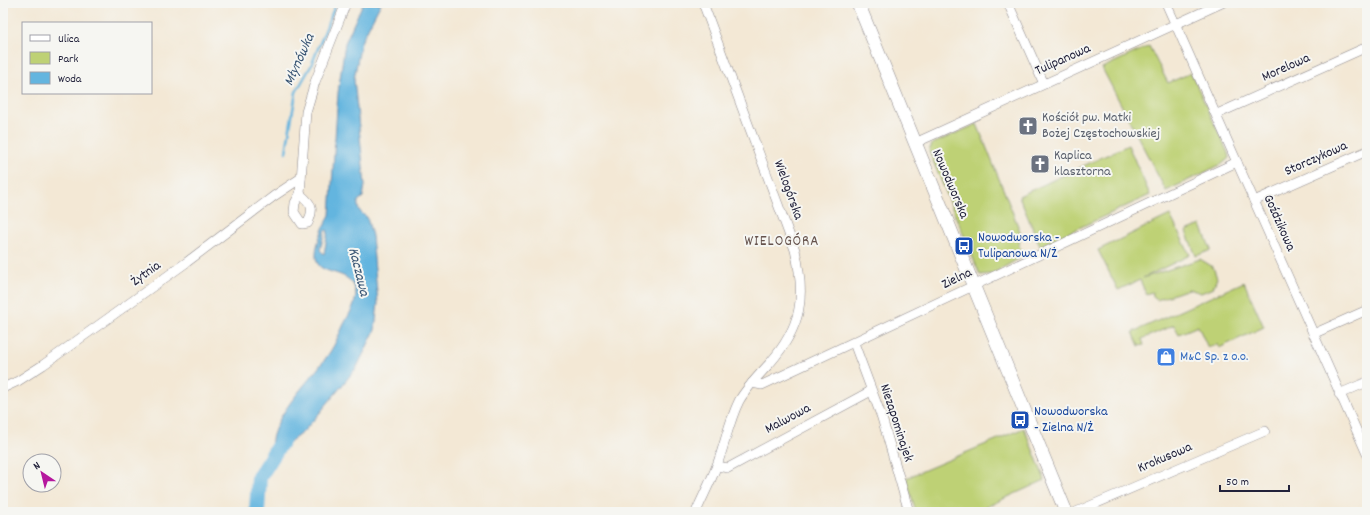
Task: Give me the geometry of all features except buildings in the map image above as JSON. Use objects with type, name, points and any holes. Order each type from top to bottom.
[{"type":"street","points":[[300,194],[306,112],[315,82],[346,3]]},
{"type":"street","name":"Wielogórska","points":[[696,512],[717,466],[739,402],[752,383],[782,348],[792,331],[799,309],[802,292],[796,250],[704,3]]},
{"type":"street","name":"Nowodworska","points":[[858,3],[975,286],[1066,512]]},
{"type":"street","points":[[1008,3],[1044,84]]},
{"type":"street","name":"Goździkowa","points":[[1166,3],[1217,114],[1254,202],[1367,454]]},
{"type":"street","name":"Tulipanowa","points":[[915,143],[1222,3]]},
{"type":"street","name":"Morelowa","points":[[1217,114],[1367,47]]},
{"type":"street","name":"Storczykowa","points":[[1254,202],[1367,151]]},
{"type":"street","name":"Zielna","points":[[752,383],[762,385],[1237,162]]},
{"type":"street","name":"Żytnia","points":[[3,388],[18,381],[43,365],[187,262],[274,196],[301,178]]},
{"type":"street","points":[[1313,334],[1367,310]]},
{"type":"street","name":"Niezapominajek","points":[[854,343],[882,418],[909,512]]},
{"type":"street","points":[[1339,394],[1367,382]]},
{"type":"street","name":"Malwowa","points":[[717,466],[728,468],[871,391]]},
{"type":"street","name":"Krokusowa","points":[[1076,512],[1265,431]]},
{"type":"green space","points":[[1149,46],[1168,83],[1191,73],[1229,158],[1222,164],[1166,191],[1102,68]]},
{"type":"green space","points":[[977,124],[1020,231],[1019,247],[1027,254],[992,274],[980,275],[929,151],[932,144]]},
{"type":"green space","points":[[1128,145],[1150,195],[1040,246],[1019,196]]},
{"type":"green space","points":[[1170,215],[1190,255],[1143,278],[1200,259],[1213,267],[1217,278],[1213,288],[1201,293],[1189,289],[1157,300],[1153,297],[1152,292],[1146,294],[1140,280],[1118,290],[1098,250]]},
{"type":"green space","points":[[1201,225],[1211,250],[1196,256],[1186,231]]},
{"type":"green space","points":[[1244,282],[1264,327],[1219,348],[1217,344],[1208,348],[1198,326],[1179,334],[1174,325],[1142,339],[1144,345],[1139,346],[1133,332]]},
{"type":"green space","points":[[1024,428],[1045,480],[975,512],[916,512],[906,478]]},
{"type":"water","points":[[363,3],[381,3],[361,42],[354,79],[365,185],[363,197],[358,201],[358,206],[361,212],[367,217],[372,236],[378,303],[375,330],[357,367],[318,415],[303,432],[271,456],[272,437],[277,424],[291,402],[332,349],[356,298],[352,282],[348,278],[322,268],[318,264],[316,257],[318,242],[330,215],[338,93],[345,43]],"holes":[[[325,230],[328,231],[324,254],[320,250]]]},
{"type":"waterway","name":"Młynówka","points":[[286,152],[296,92],[311,66],[336,3]]},
{"type":"waterway","name":"Kaczawa","points":[[257,512],[259,477],[283,439]]},
{"type":"place","name":"Kościół pw. Matki Bożej Częstochowskiej","points":[[1028,126]]},
{"type":"place","name":"Kaplica klasztorna","points":[[1040,164]]},
{"type":"place","name":"Nowodworska - Tulipanowa N/Ż","points":[[964,246]]},
{"type":"place","name":"M&C Sp. z o.o.","points":[[1166,357]]},
{"type":"place","name":"Nowodworska - Zielna N/Ż","points":[[1020,420]]},
{"type":"district","name":"WIELOGÓRA","points":[[782,242]]}]
